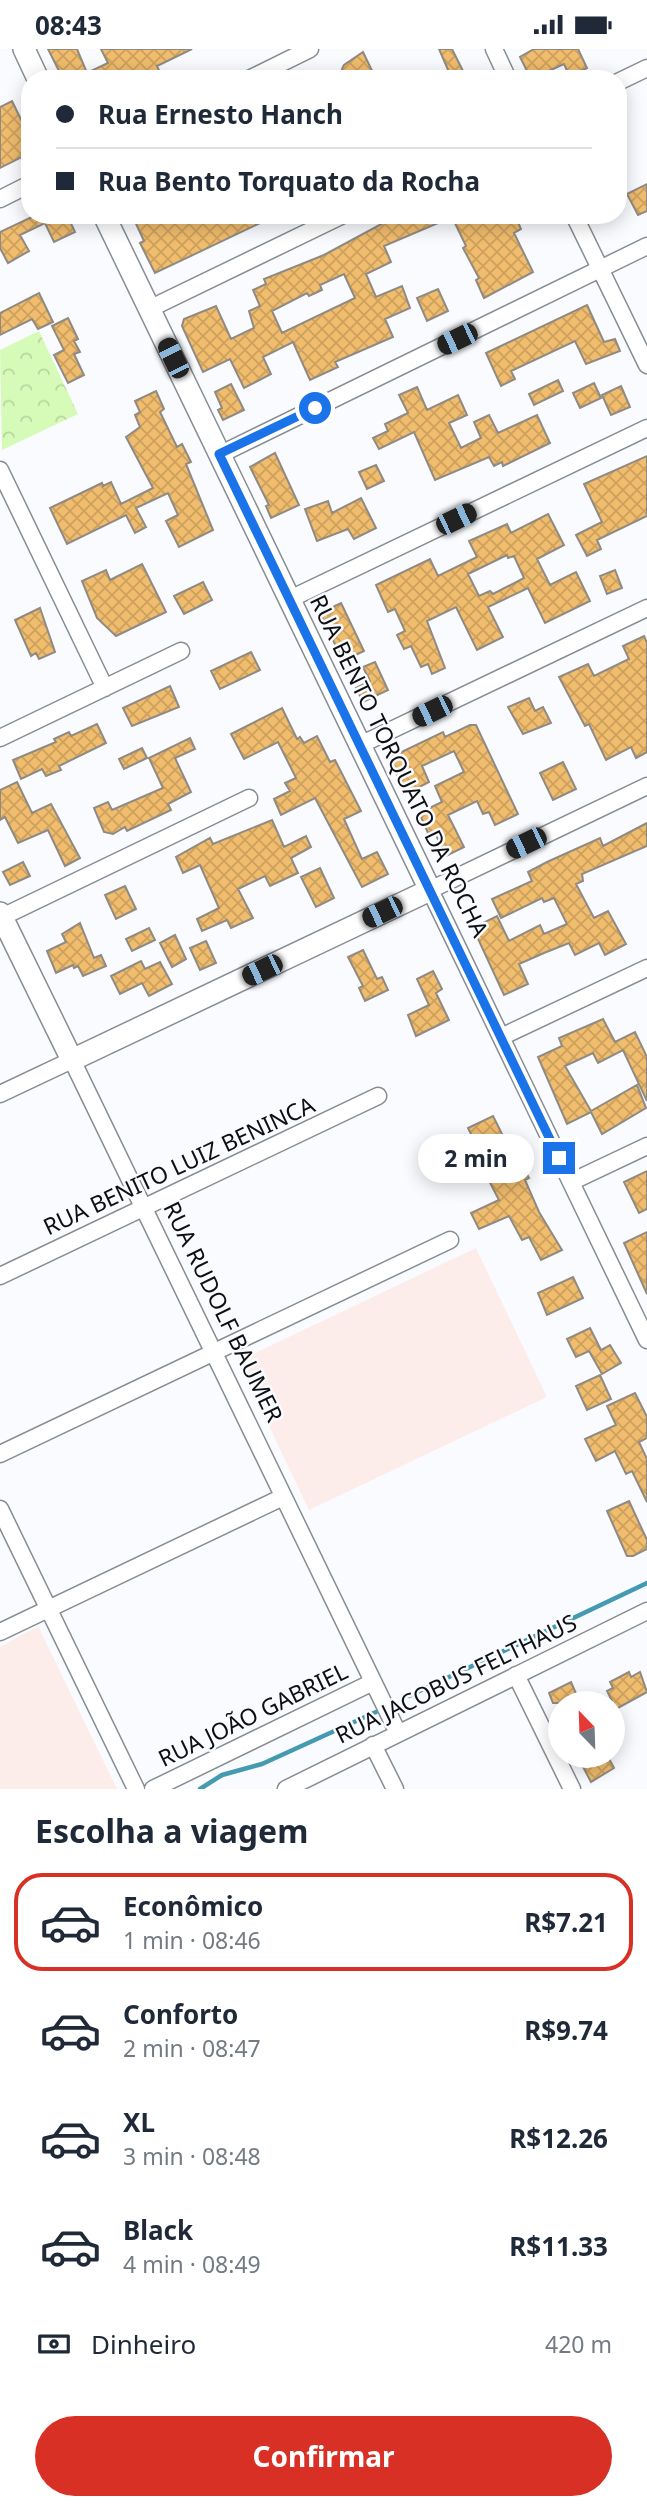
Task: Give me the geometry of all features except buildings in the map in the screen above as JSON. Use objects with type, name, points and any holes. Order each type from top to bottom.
[{"type":"street","points":[[24,49],[34,70]]},
{"type":"street","points":[[267,70],[310,49]]},
{"type":"street","points":[[494,49],[504,70]]},
{"type":"street","points":[[627,78],[647,68]]},
{"type":"street","points":[[0,199],[21,188]]},
{"type":"street","name":"RUA BENTO TORQUATO DA ROCHA","points":[[108,224],[645,1330]]},
{"type":"street","points":[[149,309],[324,224]]},
{"type":"street","points":[[578,224],[647,365]]},
{"type":"street","points":[[219,454],[647,246]]},
{"type":"street","points":[[290,599],[647,428]]},
{"type":"street","points":[[0,470],[105,688]]},
{"type":"street","points":[[360,745],[647,608]]},
{"type":"street","points":[[0,738],[181,652]]},
{"type":"street","points":[[0,1094],[647,786]]},
{"type":"street","points":[[1,916],[250,798]]},
{"type":"street","name":"RUA RUDOLF BAUMER","points":[[1,916],[398,1733]]},
{"type":"street","points":[[501,1037],[647,968]]},
{"type":"street","name":"RUA BENITO LUIZ BENINCA","points":[[0,1276],[378,1096]]},
{"type":"street","points":[[571,1182],[647,1146]]},
{"type":"street","points":[[0,1454],[450,1240]]},
{"type":"street","points":[[0,1632],[284,1497]]},
{"type":"street","points":[[0,1509],[136,1789]]},
{"type":"street","name":"RUA JACOBUS FELTHAUS","points":[[286,1789],[647,1611]]},
{"type":"street","points":[[516,1675],[572,1789]]},
{"type":"street","name":"RUA JOÃO GABRIEL","points":[[153,1789],[373,1682]]},
{"type":"street","points":[[373,1745],[395,1789]]},
{"type":"shaded area","points":[[476,1248],[547,1397],[309,1510],[238,1361]]},
{"type":"shaded area","points":[[38,1626],[117,1789],[0,1789],[0,1647]]},
{"type":"green space","points":[[39,331],[78,414],[2,450],[0,350]]},
{"type":"waterway","points":[[409,1696],[647,1583]]},
{"type":"waterway","points":[[200,1789],[222,1775],[262,1764],[376,1712]]},
{"type":"route","points":[[315,408],[219,454],[559,1158]]}]
